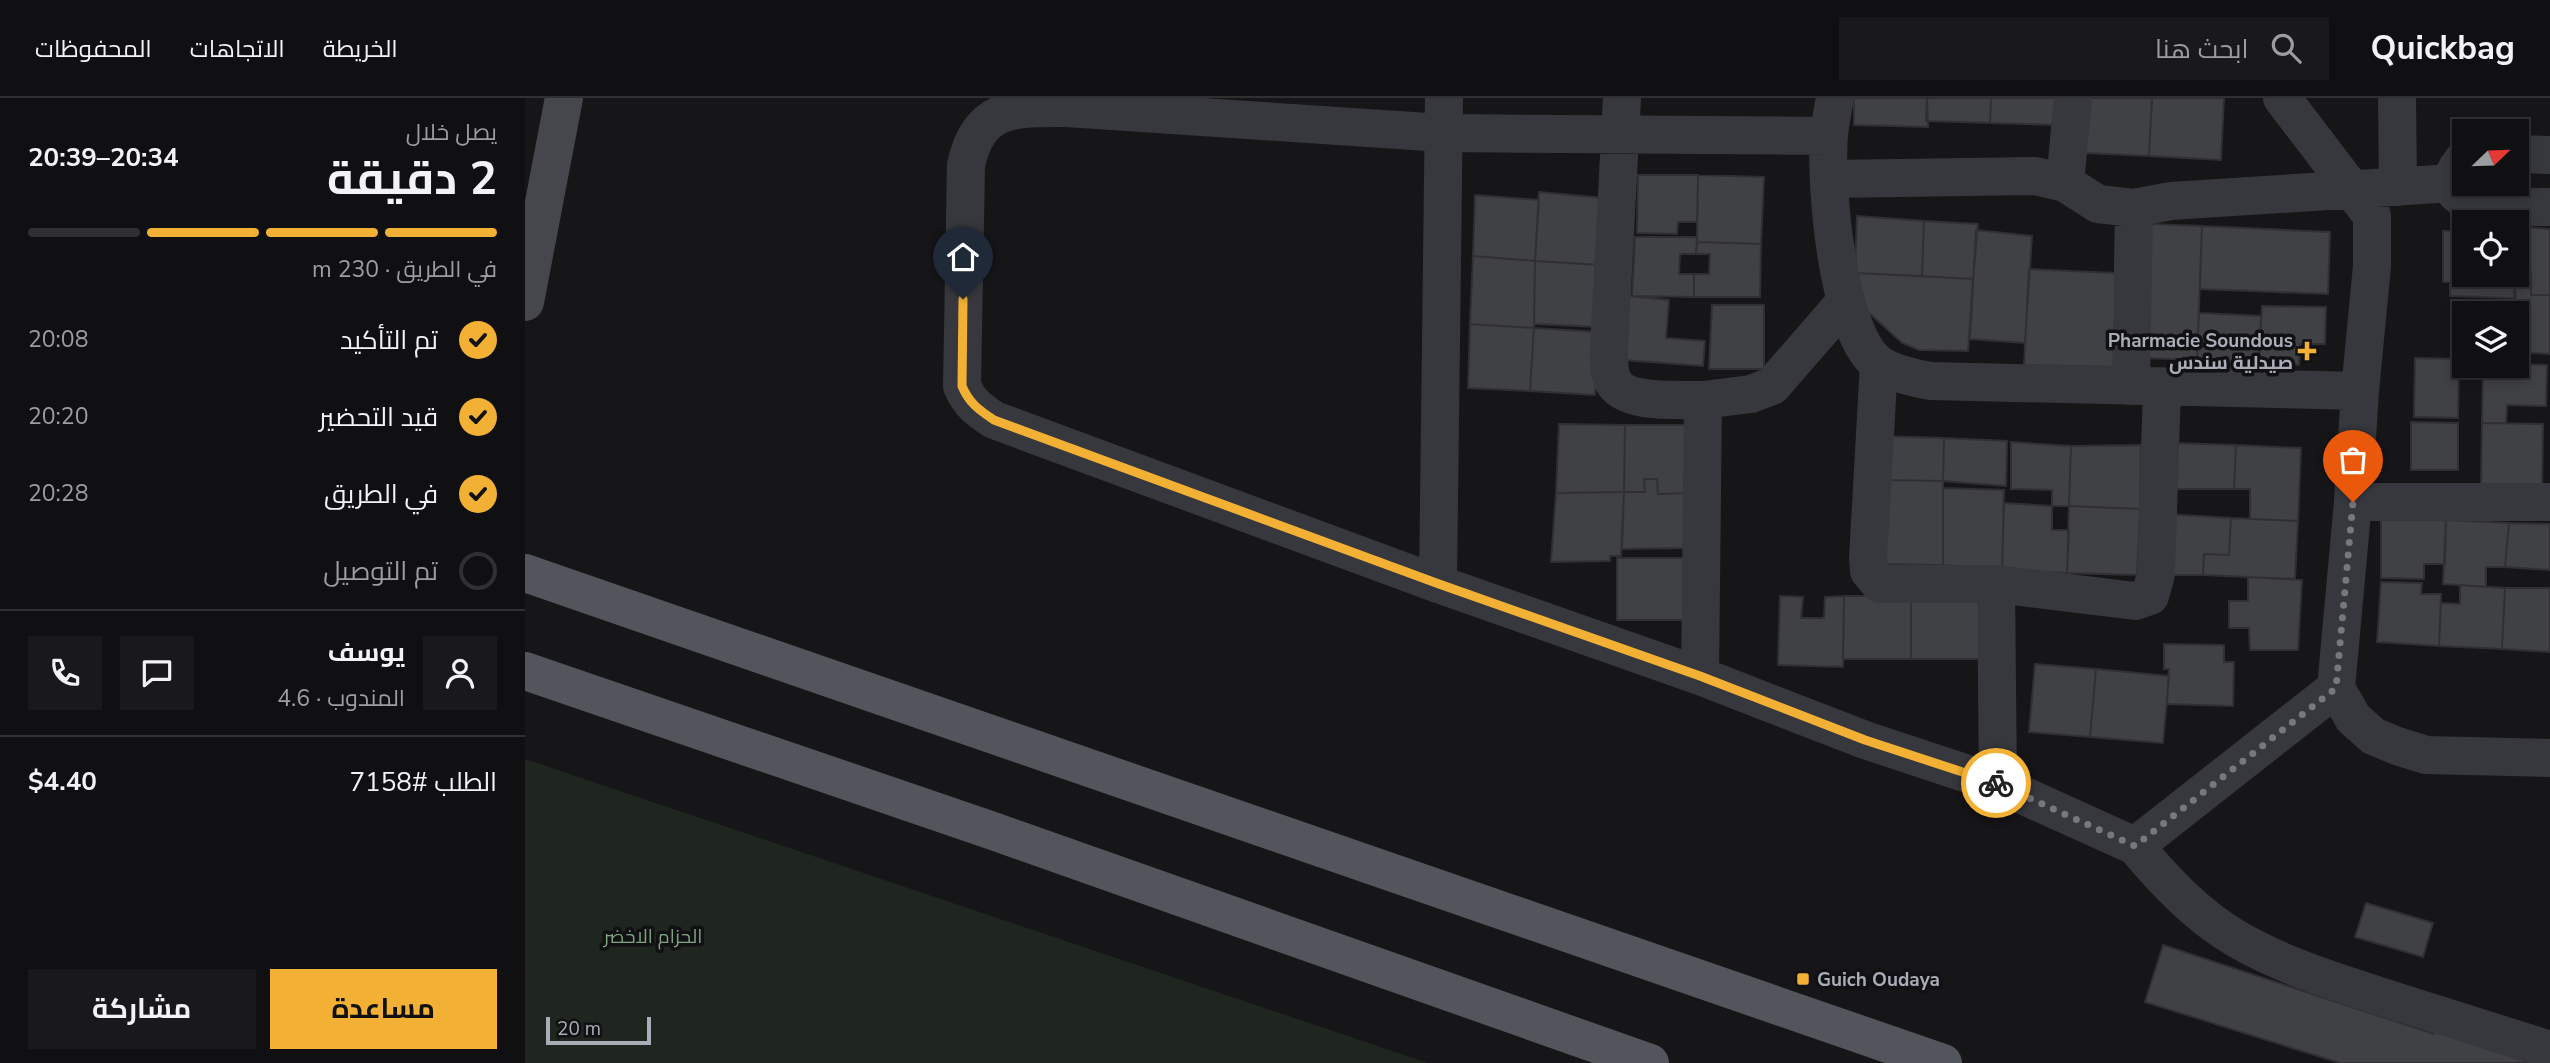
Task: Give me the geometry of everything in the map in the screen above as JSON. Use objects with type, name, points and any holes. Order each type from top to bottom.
[{"type":"main road","points":[[525,573],[1943,1063]]},
{"type":"main road","points":[[525,671],[993,831],[1650,1063]]},
{"type":"street","points":[[525,302],[564,98]]},
{"type":"street","points":[[1622,98],[1609,348],[1610,370],[1621,391],[1633,397],[1703,400],[1751,394],[1772,386],[1845,302]]},
{"type":"street","points":[[1835,98],[1829,136],[1838,267],[1854,329],[1879,364],[1907,376],[1931,381],[2360,391]]},
{"type":"street","points":[[2065,183],[2073,98]]},
{"type":"street","points":[[2282,98],[2372,216],[2374,244],[2336,688],[2353,718],[2373,736],[2397,747],[2426,755],[2550,758]]},
{"type":"street","points":[[2397,98],[2398,187]]},
{"type":"street","points":[[1829,136],[1620,136],[1444,116],[1067,108],[1025,108],[996,116],[979,128],[970,145],[966,165],[962,386],[967,399],[977,410],[994,420],[1439,584],[1700,676],[1865,740],[1998,784],[2135,846],[2165,881],[2236,939],[2287,964],[2335,982],[2550,1050]]},
{"type":"street","points":[[1439,584],[1444,116]]},
{"type":"street","points":[[2529,154],[2550,155]]},
{"type":"street","points":[[1831,179],[2035,176],[2065,183],[2098,204],[2134,208],[2171,201],[2398,187],[2452,173]]},
{"type":"street","points":[[2460,196],[2474,204],[2550,207]]},
{"type":"street","points":[[1879,364],[1868,531],[1869,571],[1880,584],[1996,584],[2135,601],[2150,596],[2156,574],[2134,208]]},
{"type":"street","points":[[1700,676],[1703,400]]},
{"type":"street","points":[[2353,502],[2550,502]]},
{"type":"street","points":[[1996,584],[1998,784]]},
{"type":"street","points":[[2135,846],[2336,688]]},
{"type":"green space","name":"الحزام الاخضر","points":[[525,759],[1428,1063],[525,1063]]},
{"type":"building","points":[[1854,98],[1927,98],[1928,127],[1854,125]]},
{"type":"building","points":[[1927,98],[1991,98],[1990,123],[1926,121]]},
{"type":"building","points":[[1991,98],[2060,98],[2059,125],[1990,123]]},
{"type":"building","points":[[2087,98],[2152,98],[2149,156],[2084,153]]},
{"type":"building","points":[[2152,98],[2224,98],[2221,160],[2149,156]]},
{"type":"building","points":[[1638,175],[1698,175],[1697,222],[1678,222],[1677,234],[1637,233]]},
{"type":"building","points":[[1698,175],[1764,177],[1761,244],[1697,242]]},
{"type":"building","points":[[1539,192],[1604,198],[1600,265],[1535,261]]},
{"type":"building","points":[[1475,195],[1539,200],[1535,261],[1473,256]]},
{"type":"building","points":[[1857,216],[1924,221],[1922,276],[1855,273]]},
{"type":"building","points":[[1924,221],[1978,224],[1973,279],[1922,276]]},
{"type":"building","points":[[2150,224],[2202,226],[2197,360],[2145,358]]},
{"type":"building","points":[[2202,226],[2330,232],[2328,294],[2200,289]]},
{"type":"building","points":[[2529,228],[2550,229],[2550,295],[2531,295]]},
{"type":"building","points":[[1976,230],[2032,236],[2025,343],[1970,339]]},
{"type":"building","points":[[2443,231],[2452,231],[2452,287],[2514,287],[2514,298],[2450,296],[2450,282],[2443,282]]},
{"type":"building","points":[[1635,237],[1697,237],[1696,254],[1680,254],[1679,274],[1694,274],[1694,297],[1632,296]]},
{"type":"building","points":[[1697,242],[1761,244],[1760,297],[1694,297],[1694,274],[1709,274],[1710,254],[1696,254]]},
{"type":"building","points":[[1473,256],[1535,261],[1534,328],[1470,324]]},
{"type":"building","points":[[1535,261],[1600,265],[1598,327],[1534,324]]},
{"type":"building","points":[[2029,269],[2116,273],[2114,367],[2024,365]]},
{"type":"building","points":[[1855,273],[1973,279],[1968,351],[1919,350],[1902,343],[1868,312]]},
{"type":"building","points":[[2529,277],[2531,295],[2550,295],[2550,354],[2529,353],[2529,301],[2516,301],[2515,287],[2529,287]]},
{"type":"building","points":[[1629,296],[1669,300],[1666,338],[1705,341],[1703,366],[1624,360]]},
{"type":"building","points":[[1712,305],[1764,305],[1764,369],[1709,369]]},
{"type":"building","points":[[2262,306],[2326,307],[2325,344],[2300,344],[2299,365],[2259,362]]},
{"type":"building","points":[[2199,313],[2261,316],[2259,362],[2245,362],[2244,373],[2212,372],[2212,360],[2197,360]]},
{"type":"building","points":[[1470,324],[1534,328],[1530,391],[1468,388]]},
{"type":"building","points":[[1534,328],[1599,332],[1595,395],[1530,391]]},
{"type":"building","points":[[2415,358],[2452,359],[2452,378],[2459,378],[2458,418],[2414,417]]},
{"type":"building","points":[[2529,364],[2547,365],[2546,406],[2507,405],[2506,423],[2482,423],[2483,378],[2529,378]]},
{"type":"building","points":[[2411,422],[2458,423],[2458,470],[2411,470]]},
{"type":"building","points":[[2482,423],[2543,424],[2542,489],[2481,488]]},
{"type":"building","points":[[1559,424],[1625,425],[1624,492],[1556,493]]},
{"type":"building","points":[[1625,425],[1692,425],[1691,493],[1658,494],[1657,479],[1644,479],[1645,492],[1624,492]]},
{"type":"building","points":[[1881,436],[1944,438],[1943,481],[1880,480]]},
{"type":"building","points":[[1944,438],[2007,441],[2006,486],[1943,481]]},
{"type":"building","points":[[2011,442],[2071,446],[2069,506],[2052,506],[2052,490],[2011,489]]},
{"type":"building","points":[[2174,443],[2236,445],[2234,489],[2174,489]]},
{"type":"building","points":[[2141,445],[2140,509],[2069,506],[2071,446]]},
{"type":"building","points":[[2236,445],[2301,448],[2298,521],[2250,519],[2250,489],[2234,489]]},
{"type":"building","points":[[1644,479],[1657,479],[1658,494],[1691,493],[1689,548],[1622,549],[1624,492],[1645,492]]},
{"type":"building","points":[[1880,480],[1943,481],[1943,565],[1879,564]]},
{"type":"building","points":[[1943,488],[2004,490],[2002,570],[1943,565]]},
{"type":"building","points":[[1624,492],[1621,556],[1610,556],[1610,561],[1551,562],[1556,493]]},
{"type":"building","points":[[2004,503],[2052,506],[2052,530],[2069,530],[2067,573],[2002,570]]},
{"type":"building","points":[[2069,506],[2140,509],[2137,575],[2067,573]]},
{"type":"building","points":[[2166,514],[2231,518],[2229,555],[2204,554],[2203,575],[2165,575]]},
{"type":"building","points":[[2231,518],[2298,521],[2295,579],[2203,575],[2204,554],[2229,555]]},
{"type":"building","points":[[2381,520],[2446,520],[2445,564],[2424,564],[2424,579],[2381,578]]},
{"type":"building","points":[[2446,520],[2509,523],[2505,567],[2486,567],[2486,587],[2443,584]]},
{"type":"building","points":[[2509,523],[2550,524],[2550,570],[2505,567]]},
{"type":"building","points":[[1617,558],[1687,558],[1687,620],[1617,620]]},
{"type":"building","points":[[2248,577],[2302,580],[2298,650],[2250,650],[2249,628],[2229,628],[2229,601],[2248,601]]},
{"type":"building","points":[[2381,582],[2422,583],[2421,594],[2441,594],[2439,646],[2377,642]]},
{"type":"building","points":[[2460,585],[2505,588],[2502,649],[2439,646],[2441,603],[2460,604]]},
{"type":"building","points":[[2505,588],[2550,588],[2550,652],[2502,649]]},
{"type":"building","points":[[1780,596],[1803,597],[1801,618],[1824,618],[1825,597],[1844,596],[1843,667],[1778,665]]},
{"type":"building","points":[[1844,596],[1911,596],[1911,659],[1843,659]]},
{"type":"building","points":[[1911,596],[1979,596],[1980,659],[1911,659]]},
{"type":"building","points":[[2164,644],[2224,645],[2224,662],[2234,662],[2233,706],[2167,704],[2169,669],[2164,669]]},
{"type":"building","points":[[2035,664],[2096,669],[2090,737],[2029,732]]},
{"type":"building","points":[[2096,669],[2169,676],[2163,743],[2090,737]]},
{"type":"building","points":[[2366,903],[2433,923],[2423,957],[2355,937]]},
{"type":"building","points":[[2163,945],[2434,1034],[2437,1024],[2534,1063],[2340,1063],[2145,1002]]},
{"type":"way so far","points":[[1996,783],[2135,846],[2336,688],[2353,502]]},
{"type":"place","name":"Pharmacie Soundous صيدلية سندس","points":[[2307,351]]},
{"type":"place","name":"Guich Oudaya","points":[[1803,979]]},
{"type":"route","points":[[963,299],[962,386],[967,399],[977,410],[994,420],[1439,584],[1700,676],[1865,740],[1996,783]]}]
